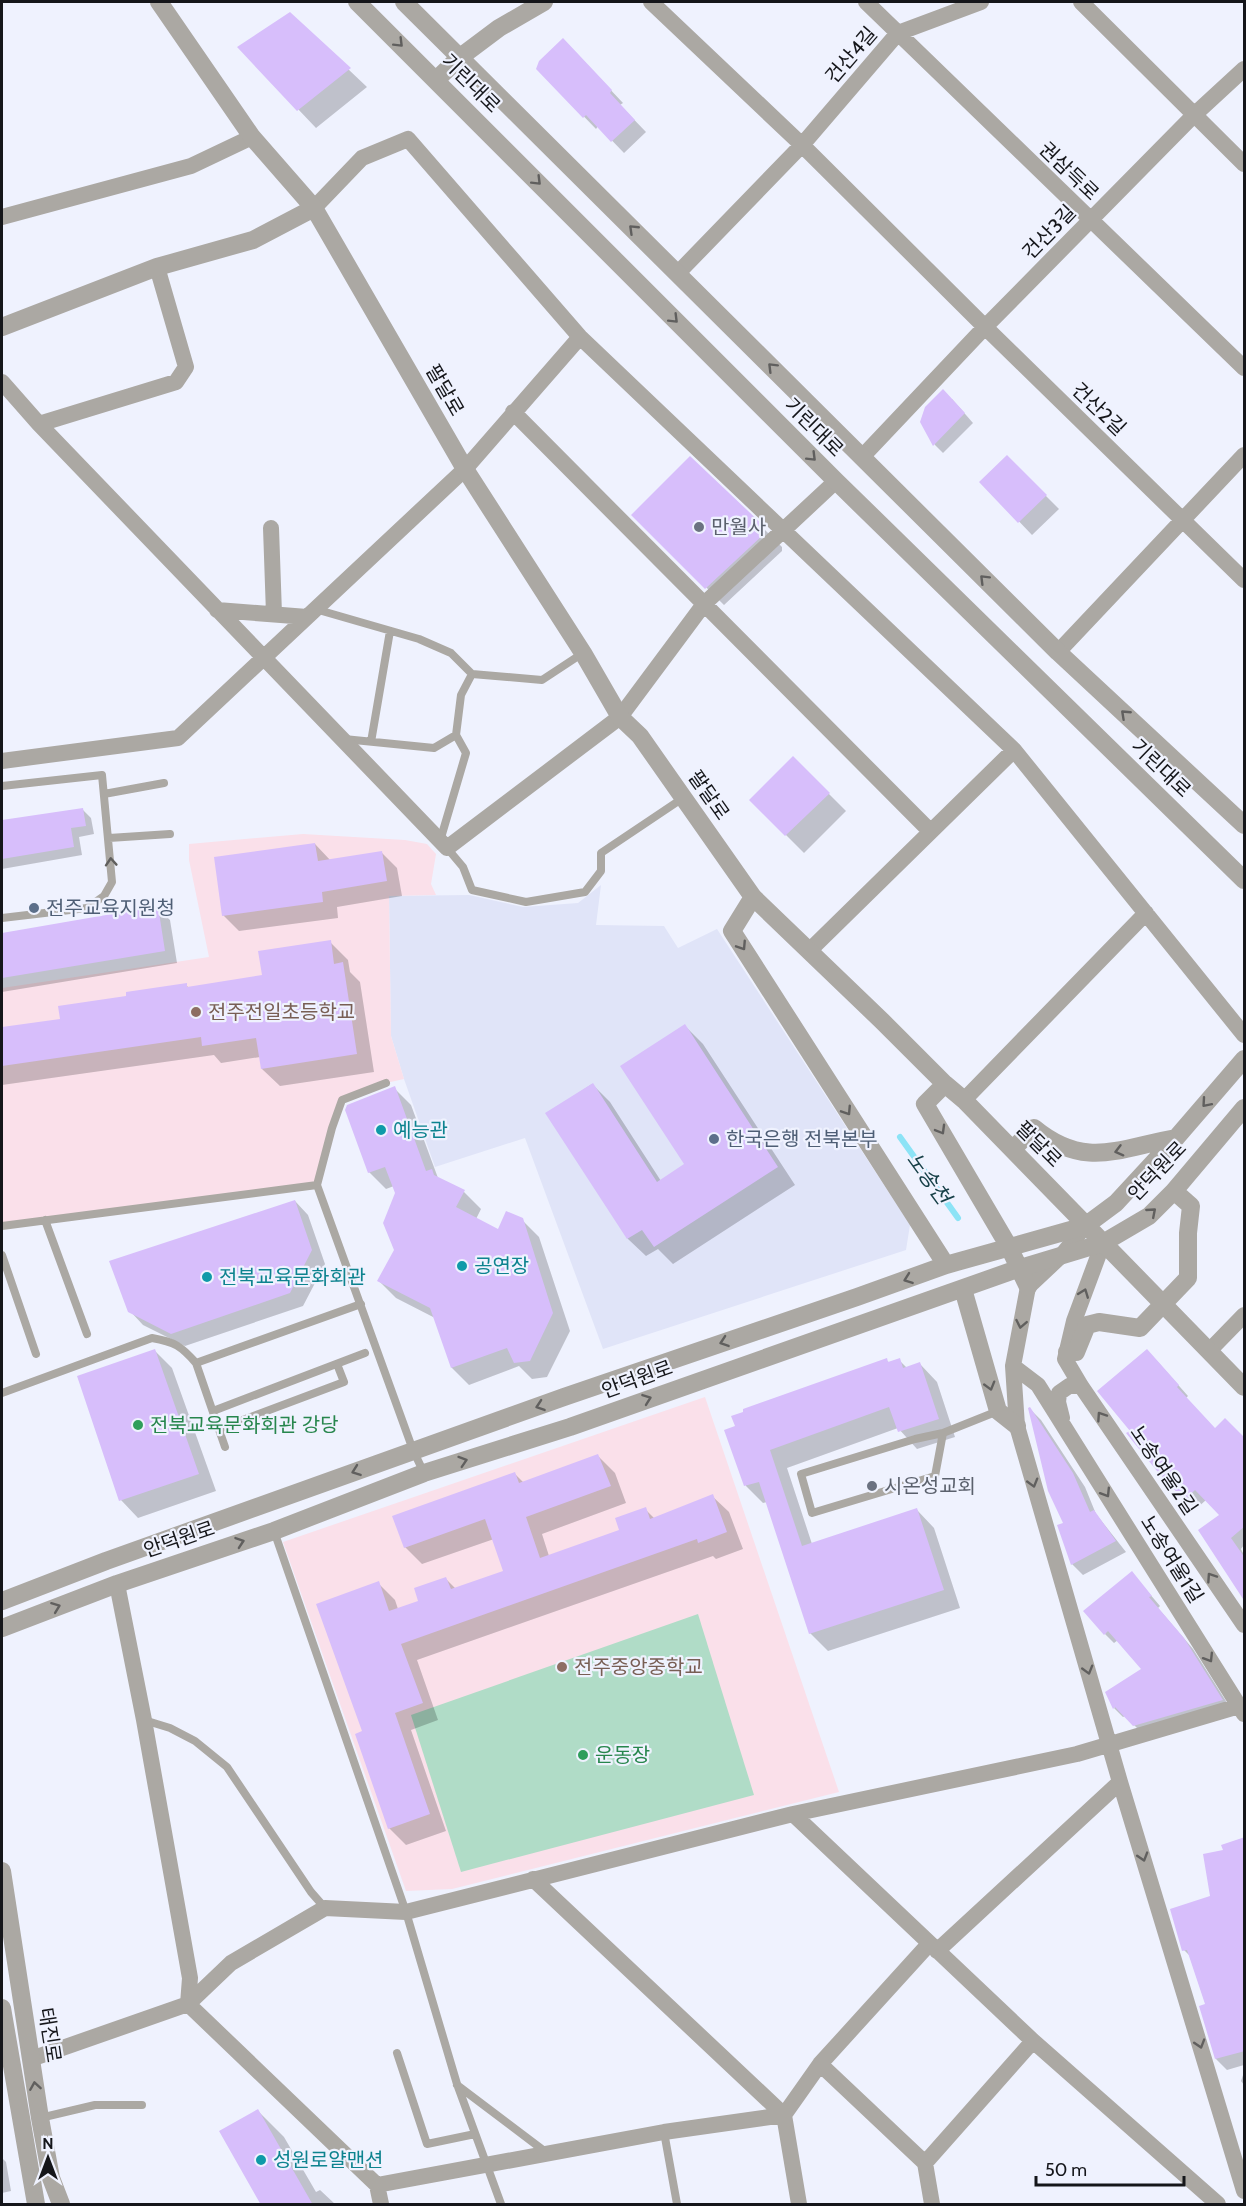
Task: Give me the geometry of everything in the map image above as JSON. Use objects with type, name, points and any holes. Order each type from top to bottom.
[{"type":"street","name":"팔달로","points":[[159,2],[252,137],[314,208],[465,470],[583,654],[620,717],[640,736],[753,897],[964,1100],[1102,1244],[1245,1386]]},
{"type":"street","name":"기린대로","points":[[357,2],[836,481],[1245,880]]},
{"type":"street","name":"기린대로","points":[[404,2],[1059,652],[1245,825]]},
{"type":"street","points":[[436,80],[459,58],[499,28],[544,2]]},
{"type":"street","points":[[651,2],[802,145],[985,327]]},
{"type":"street","name":"권삼득로","points":[[866,2],[1245,368]]},
{"type":"street","name":"건산4길","points":[[678,273],[802,145],[898,33],[981,2]]},
{"type":"street","points":[[1081,2],[1245,164]]},
{"type":"street","name":"건산3길","points":[[862,457],[1090,220],[1194,115],[1245,69]]},
{"type":"street","points":[[2,217],[191,166],[252,137]]},
{"type":"street","points":[[2,327],[157,267],[253,240],[314,208],[362,158],[408,139],[580,337],[1014,750],[1245,1035]]},
{"type":"street","points":[[39,424],[176,382],[186,367],[157,267]]},
{"type":"street","name":"건산2길","points":[[985,327],[1245,580]]},
{"type":"street","points":[[2,761],[178,738],[465,470],[580,337]]},
{"type":"street","points":[[2,382],[39,424],[444,845],[620,717],[704,604],[836,481]]},
{"type":"street","points":[[513,412],[930,831]]},
{"type":"street","points":[[1059,652],[1245,455]]},
{"type":"street","points":[[271,528],[274,614]]},
{"type":"street","points":[[217,610],[274,614],[310,613]]},
{"type":"street","points":[[809,951],[1014,750]]},
{"type":"street","points":[[753,897],[732,931],[946,1265]]},
{"type":"street","points":[[964,1100],[1146,913]]},
{"type":"street","points":[[1028,1287],[1062,1255],[1085,1226],[1116,1203],[1245,1059]]},
{"type":"street","points":[[945,1084],[925,1104],[1009,1247],[1028,1287],[1013,1366],[1017,1426],[1120,1782],[1245,2191]]},
{"type":"street","name":"안덕원로","points":[[2,1628],[117,1584],[274,1531],[424,1473],[570,1427],[1020,1268],[1102,1244],[1149,1216],[1174,1191],[1245,1108]]},
{"type":"street","points":[[1013,1149],[1034,1128],[1057,1144],[1074,1150],[1106,1154],[1137,1145],[1176,1138]]},
{"type":"street","points":[[1102,1244],[1074,1321],[1066,1352],[1076,1352],[1087,1325],[1099,1322],[1140,1328],[1188,1278],[1188,1233],[1191,1206],[1174,1191]]},
{"type":"street","name":"안덕원로","points":[[2,1601],[10,1591],[946,1265],[1085,1226]]},
{"type":"street","points":[[963,1289],[998,1411],[1017,1426]]},
{"type":"street","points":[[1209,1351],[1245,1315]]},
{"type":"street","name":"노송여울2길","points":[[1066,1352],[1065,1359],[1081,1386],[1245,1625]]},
{"type":"street","name":"노송여울1길","points":[[1013,1366],[1038,1385],[1242,1710]]},
{"type":"street","points":[[1064,1425],[1058,1402],[1059,1393],[1069,1386],[1081,1386]]},
{"type":"street","points":[[117,1584],[190,1978],[188,2004]]},
{"type":"street","points":[[31,2059],[188,2004],[231,1963],[325,1908],[406,1912],[794,1814],[1110,1746],[1242,1710]]},
{"type":"street","points":[[377,2185],[664,2132],[784,2115],[820,2064],[933,1948],[1120,1782]]},
{"type":"street","points":[[794,1814],[1033,2041],[1218,2205]]},
{"type":"street","name":"태진로","points":[[2,1871],[40,2118],[51,2178],[61,2205]]},
{"type":"street","points":[[533,1879],[784,2115],[799,2205]]},
{"type":"street","points":[[188,2004],[377,2185],[381,2205]]},
{"type":"street","points":[[2,2008],[36,2205]]},
{"type":"street","points":[[925,2163],[1033,2041]]},
{"type":"street","points":[[820,2064],[925,2163],[932,2205]]},
{"type":"lane","points":[[310,613],[419,639],[451,654],[472,674],[542,680],[583,654]]},
{"type":"lane","points":[[371,742],[390,631]]},
{"type":"lane","points":[[472,674],[461,695],[456,735],[466,753],[444,845],[463,867],[472,890],[526,902],[585,892],[601,871],[601,853],[683,798]]},
{"type":"lane","points":[[342,739],[434,748],[456,735]]},
{"type":"lane","points":[[2,786],[102,775],[112,882],[104,896],[87,908],[2,918]]},
{"type":"lane","points":[[104,794],[164,783]]},
{"type":"lane","points":[[109,838],[170,834]]},
{"type":"lane","points":[[386,1083],[342,1100],[317,1185],[413,1450],[424,1473]]},
{"type":"lane","points":[[2,1226],[317,1185]]},
{"type":"lane","points":[[45,1220],[87,1335]]},
{"type":"lane","points":[[2,1255],[36,1354]]},
{"type":"lane","points":[[196,1363],[361,1304]]},
{"type":"lane","points":[[2,1393],[152,1338],[168,1341],[182,1347],[196,1363],[225,1447]]},
{"type":"lane","points":[[213,1411],[365,1353]]},
{"type":"lane","points":[[219,1430],[344,1382],[337,1364]]},
{"type":"lane","points":[[943,1433],[935,1476],[812,1513],[801,1474],[915,1439],[943,1433],[998,1411]]},
{"type":"lane","points":[[274,1531],[406,1912],[457,2084],[501,2205]]},
{"type":"lane","points":[[144,1720],[170,1728],[195,1741],[227,1767],[310,1892],[325,1908]]},
{"type":"lane","points":[[397,2053],[427,2144],[475,2134]]},
{"type":"lane","points":[[457,2084],[547,2153]]},
{"type":"lane","points":[[40,2118],[95,2104],[142,2104]]},
{"type":"lane","points":[[664,2132],[677,2205]]},
{"type":"shaded area","name":"전주전일초등학교","points":[[303,834],[405,840],[427,844],[436,854],[431,884],[436,895],[389,896],[391,1036],[404,1079],[386,1083],[342,1100],[317,1185],[2,1226],[2,988],[209,957],[189,860],[189,844]]},
{"type":"shaded area","name":"한국은행 전북본부","points":[[601,885],[596,925],[664,926],[678,948],[717,929],[910,1225],[906,1250],[603,1349],[525,1138],[435,1167],[391,1036],[389,896],[469,895],[523,907],[578,903]]},
{"type":"shaded area","name":"전주중앙중학교","points":[[705,1397],[839,1792],[452,1889],[406,1891],[283,1542]]},
{"type":"green space","name":"운동장","points":[[698,1614],[754,1795],[461,1872],[411,1715]]},
{"type":"building","points":[[290,12],[351,68],[297,111],[237,47]]},
{"type":"building","points":[[563,38],[612,90],[610,93],[635,120],[611,142],[586,115],[583,118],[536,69],[539,61]]},
{"type":"building","points":[[943,389],[965,413],[933,446],[920,422],[925,407]]},
{"type":"building","points":[[1007,455],[1047,495],[1018,523],[979,482]]},
{"type":"building","name":"만월사","points":[[690,456],[765,527],[765,533],[705,589],[631,515]]},
{"type":"building","points":[[793,756],[830,793],[785,836],[749,800]]},
{"type":"building","points":[[83,808],[86,826],[71,828],[74,847],[2,859],[2,820]]},
{"type":"building","points":[[315,843],[318,861],[382,851],[387,881],[322,892],[323,902],[222,916],[214,857]]},
{"type":"building","points":[[158,906],[165,951],[2,978],[2,933]]},
{"type":"building","points":[[331,940],[334,964],[343,962],[357,1054],[261,1069],[256,1038],[202,1046],[201,1037],[2,1066],[2,1027],[60,1019],[58,1006],[126,996],[126,992],[187,983],[187,987],[262,975],[258,951]]},
{"type":"building","name":"한국은행 전북본부","points":[[685,1024],[778,1167],[654,1247],[642,1230],[627,1239],[545,1113],[593,1083],[657,1182],[684,1164],[620,1066]]},
{"type":"building","name":"공연장","points":[[395,1086],[426,1171],[432,1169],[434,1175],[465,1190],[456,1207],[498,1229],[506,1211],[523,1218],[553,1313],[530,1361],[514,1363],[507,1348],[451,1368],[430,1308],[377,1281],[394,1250],[383,1223],[395,1193],[385,1167],[368,1173],[345,1110],[347,1105]]},
{"type":"building","name":"전북교육문화회관","points":[[295,1200],[312,1250],[290,1293],[171,1334],[128,1312],[109,1261]]},
{"type":"building","name":"전북교육문화회관 강당","points":[[155,1349],[199,1474],[119,1501],[77,1376]]},
{"type":"building","points":[[1147,1349],[1179,1385],[1177,1387],[1215,1428],[1225,1418],[1245,1438],[1245,1526],[1231,1538],[1245,1558],[1245,1602],[1198,1530],[1219,1515],[1195,1490],[1184,1500],[1126,1433],[1130,1431],[1097,1391]]},
{"type":"building","points":[[887,1358],[888,1362],[900,1358],[903,1368],[920,1362],[939,1419],[898,1432],[889,1407],[770,1450],[802,1546],[917,1508],[944,1590],[809,1634],[759,1482],[744,1486],[724,1430],[735,1426],[731,1416],[743,1412],[743,1409]]},
{"type":"building","points":[[1030,1407],[1073,1473],[1090,1512],[1094,1510],[1116,1541],[1071,1565],[1057,1525],[1063,1523],[1048,1491],[1028,1408]]},
{"type":"building","points":[[598,1454],[611,1486],[526,1517],[540,1558],[619,1530],[615,1518],[646,1507],[650,1519],[713,1494],[727,1532],[698,1543],[697,1539],[401,1644],[423,1703],[395,1713],[430,1814],[388,1829],[355,1734],[362,1731],[316,1604],[379,1581],[389,1611],[418,1601],[414,1588],[446,1577],[451,1589],[503,1571],[485,1519],[404,1548],[392,1516],[515,1472],[519,1483]]},
{"type":"building","points":[[1132,1571],[1152,1596],[1149,1597],[1184,1638],[1223,1700],[1133,1726],[1115,1707],[1113,1709],[1105,1692],[1141,1669],[1108,1631],[1104,1635],[1083,1611]]},
{"type":"building","points":[[1245,1837],[1245,2051],[1215,2059],[1199,2006],[1205,2004],[1187,1950],[1182,1951],[1170,1909],[1210,1896],[1203,1854],[1223,1850],[1221,1845]]},
{"type":"building","name":"성원로얄맨션","points":[[258,2109],[313,2205],[261,2205],[219,2131]]},
{"type":"waterway","name":"노송천","points":[[900,1137],[958,1218]]},
{"type":"place","name":"만월사","points":[[699,527]]},
{"type":"place","name":"전주교육지원청","points":[[34,908]]},
{"type":"place","name":"전주전일초등학교","points":[[196,1012]]},
{"type":"place","name":"예능관","points":[[381,1130]]},
{"type":"place","name":"한국은행 전북본부","points":[[714,1139]]},
{"type":"place","name":"공연장","points":[[462,1266]]},
{"type":"place","name":"전북교육문화회관","points":[[207,1277]]},
{"type":"place","name":"전북교육문화회관 강당","points":[[138,1425]]},
{"type":"place","name":"시온성교회","points":[[872,1486]]},
{"type":"place","name":"전주중앙중학교","points":[[562,1667]]},
{"type":"place","name":"운동장","points":[[583,1755]]},
{"type":"place","name":"성원로얄맨션","points":[[261,2160]]}]
